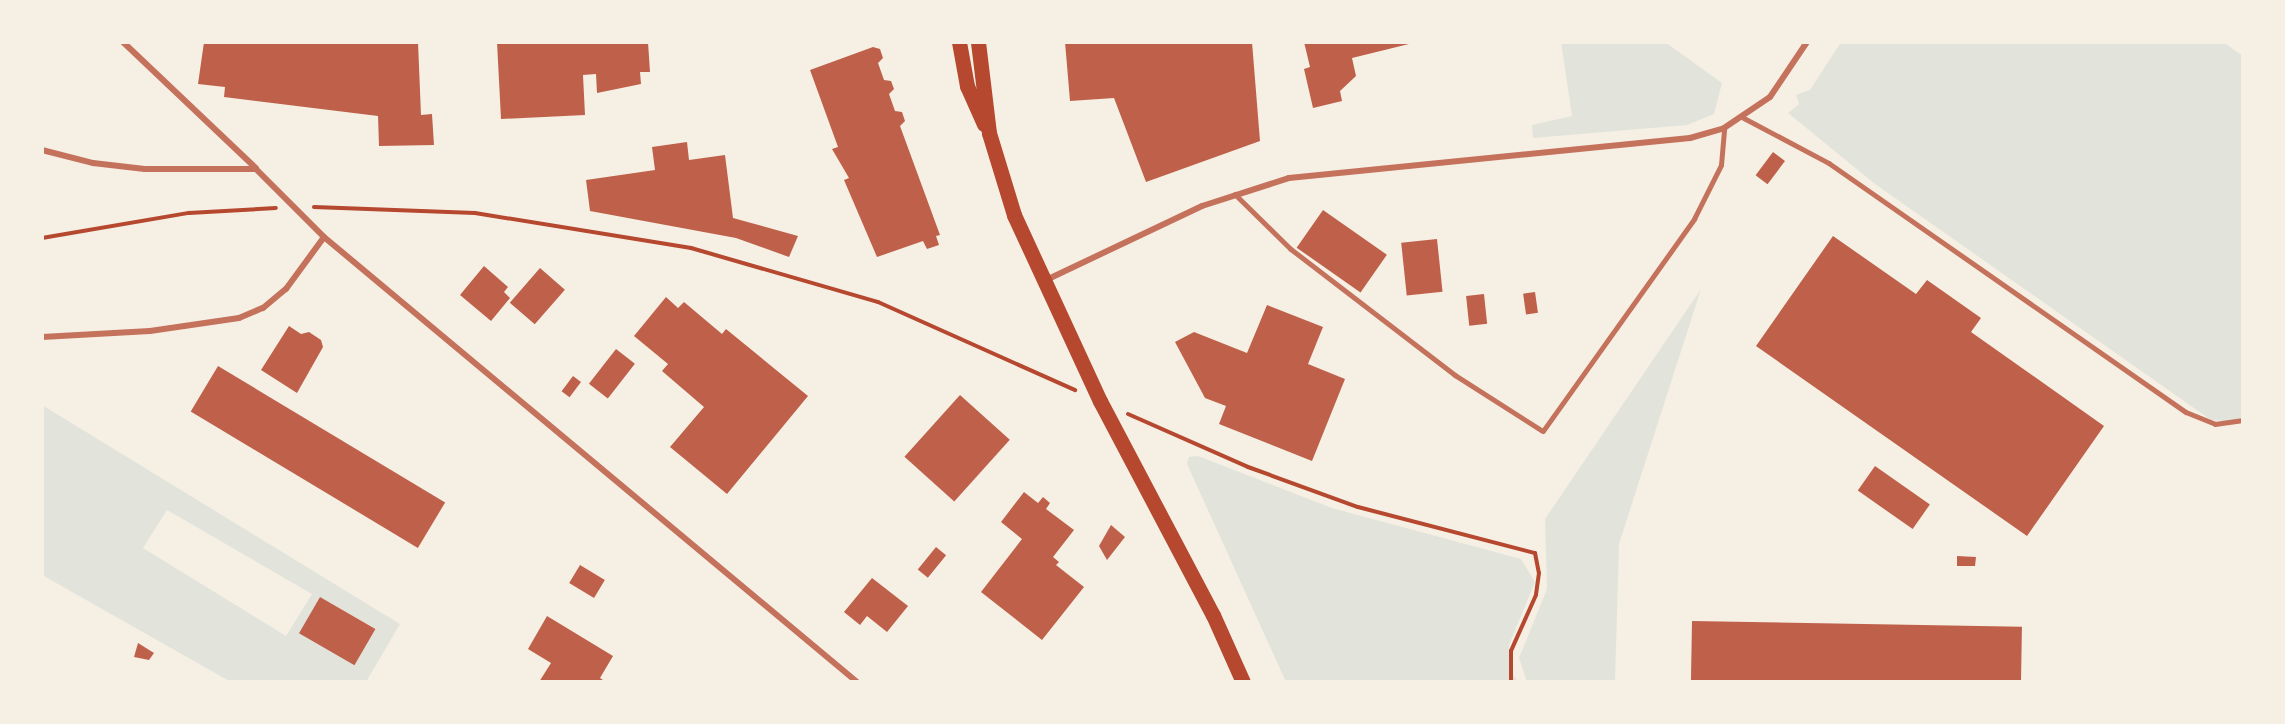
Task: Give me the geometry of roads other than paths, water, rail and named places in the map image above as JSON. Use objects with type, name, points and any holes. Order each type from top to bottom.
[{"type":"main road","points":[[959,42],[971,100],[989,133]]},
{"type":"main road","points":[[978,42],[989,133],[1014,215],[1100,401],[1212,615],[1243,682]]},
{"type":"street","points":[[123,42],[256,169],[314,229],[857,682]]},
{"type":"street","points":[[1044,281],[1235,194],[1312,174],[1690,138],[1725,128],[1743,118],[1770,97],[1807,42]]},
{"type":"street","points":[[42,150],[93,163],[145,169],[256,169]]},
{"type":"street","points":[[42,337],[150,331],[245,316],[286,289],[324,237]]},
{"type":"lane","points":[[1743,118],[1828,163],[2186,412],[2215,424],[2243,420]]},
{"type":"lane","points":[[1235,194],[1291,249],[1455,375],[1543,432],[1694,219],[1721,165],[1725,128]]}]
